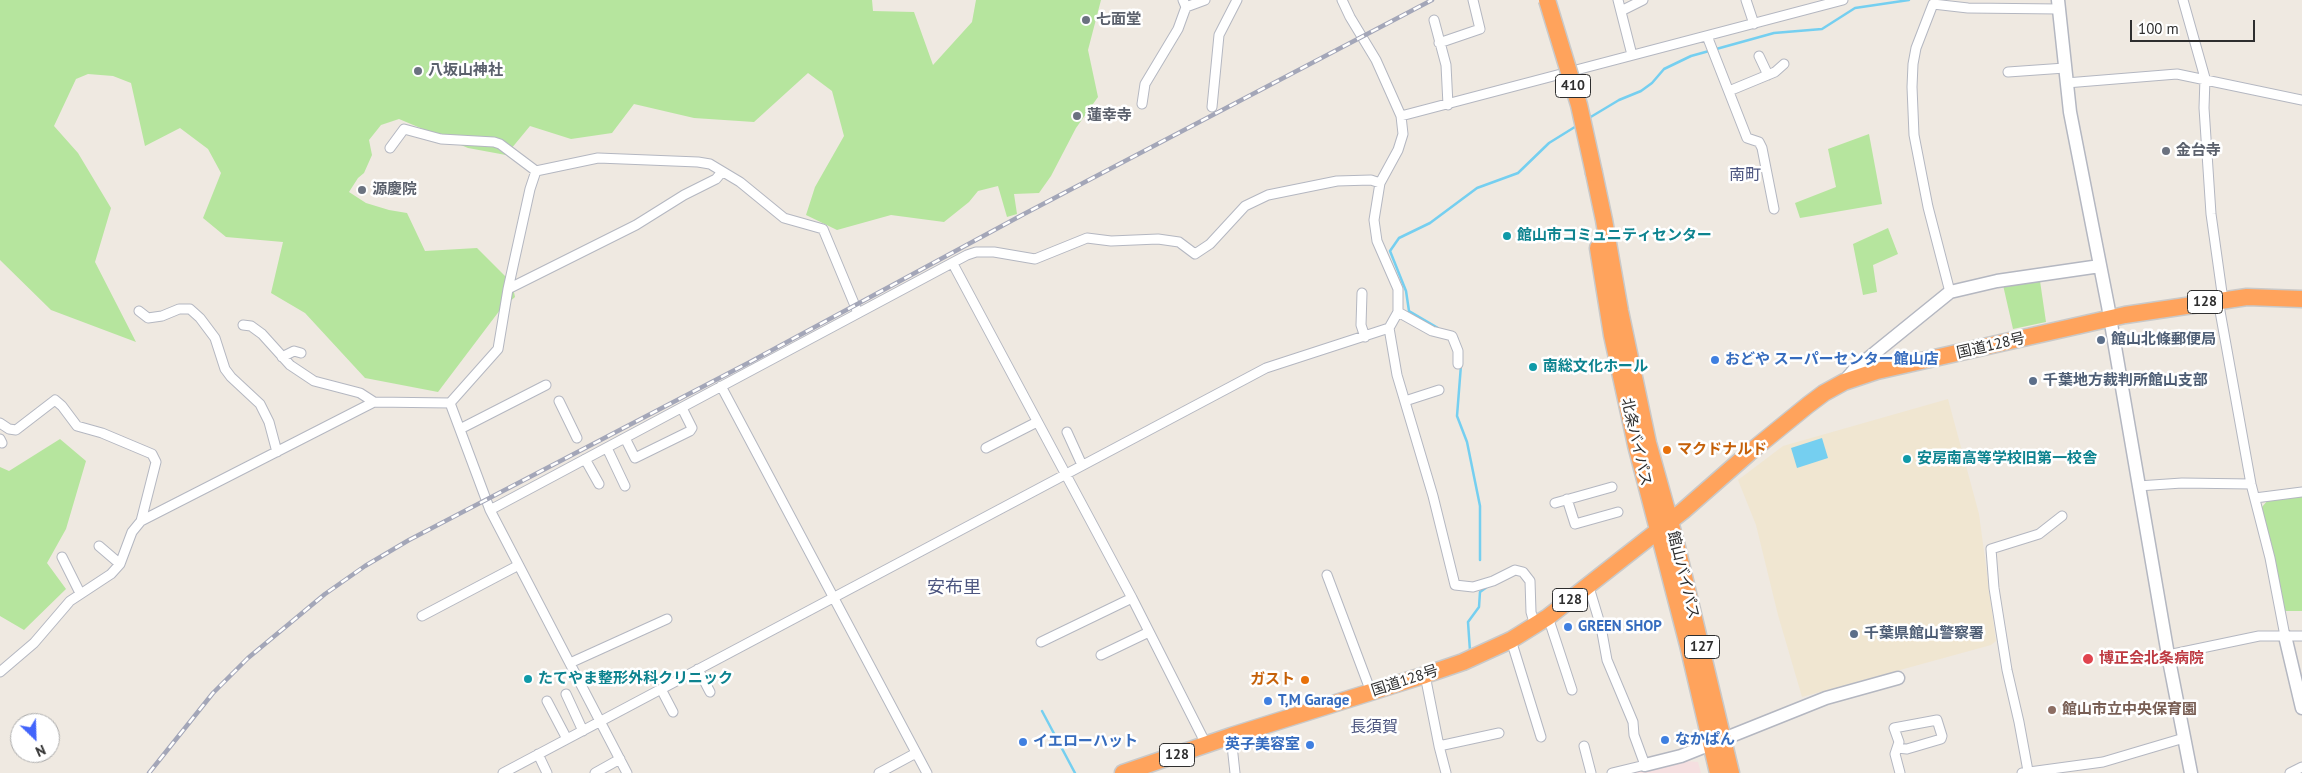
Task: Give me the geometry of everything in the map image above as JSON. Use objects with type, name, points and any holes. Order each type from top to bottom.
[{"type":"highway","name":"北条バイパス","points":[[1547,0],[1579,105],[1664,527]]},
{"type":"highway","name":"国道128号","points":[[1123,773],[1206,744],[1463,662],[1511,640],[1542,622],[1588,584],[1664,527],[1808,405],[1844,382],[1877,371],[2110,319],[2247,297],[2302,299]]},
{"type":"highway","name":"館山バイパス","points":[[1664,527],[1718,740],[1731,773]]},
{"type":"highway","name":"館山バイパス","points":[[1718,740],[1718,773]]},
{"type":"street","points":[[1142,104],[1145,84],[1178,30],[1184,3],[1204,0]]},
{"type":"street","points":[[1212,107],[1219,35],[1237,0]]},
{"type":"street","points":[[1342,0],[1376,60],[1401,116],[1402,134],[1398,150],[1380,183],[1374,220],[1377,241],[1398,289],[1398,312],[1389,328],[1397,375],[1433,496],[1455,585],[1473,587],[1514,570],[1524,572],[1530,581],[1531,612],[1542,622],[1572,690]]},
{"type":"street","points":[[1439,43],[1480,29],[1473,0]]},
{"type":"street","points":[[1618,0],[1632,55]]},
{"type":"street","points":[[1621,11],[1643,0]]},
{"type":"street","points":[[1746,0],[1754,24]]},
{"type":"street","points":[[1401,116],[1632,55],[1709,40],[1754,24],[1843,0]]},
{"type":"street","points":[[2184,0],[2205,78],[2204,108],[2211,214],[2221,300],[2252,484],[2302,708]]},
{"type":"street","points":[[1950,292],[1928,207],[1914,135],[1913,64],[1916,48],[1932,2],[1968,8],[2058,5],[2066,83],[2110,319],[2168,655],[2191,773]]},
{"type":"street","points":[[1434,20],[1446,65],[1448,105]]},
{"type":"street","points":[[1709,40],[1747,138],[1759,142],[1762,148],[1774,209]]},
{"type":"street","points":[[1760,56],[1768,75]]},
{"type":"street","points":[[1729,91],[1768,75],[1784,64]]},
{"type":"street","points":[[2008,72],[2065,68]]},
{"type":"street","points":[[2066,83],[2177,74],[2205,78],[2231,86],[2302,100]]},
{"type":"street","points":[[390,148],[404,128],[441,139],[494,142],[500,144],[536,171],[598,158],[710,164],[721,173],[740,182],[784,218],[823,229],[858,313]]},
{"type":"street","points":[[0,672],[34,643],[70,601],[106,578],[120,564],[132,532],[141,521],[374,402],[450,403],[498,349],[508,288],[530,189],[536,171]]},
{"type":"street","points":[[508,288],[636,225],[670,203],[716,179],[721,173]]},
{"type":"street","points":[[490,510],[976,252],[994,252],[1035,258],[1087,238],[1118,241],[1158,239],[1179,242],[1195,254],[1210,244],[1245,206],[1268,195],[1337,181],[1371,180],[1380,183]]},
{"type":"street","points":[[953,264],[1132,598],[1206,744]]},
{"type":"street","points":[[1844,382],[1855,368],[1950,292],[1997,282],[2100,266]]},
{"type":"street","points":[[1362,293],[1361,325],[1365,337]]},
{"type":"street","points":[[139,311],[148,318],[162,316],[179,309],[190,310],[200,318],[215,338],[225,369],[230,377],[260,404],[269,422],[278,452]]},
{"type":"street","points":[[1398,312],[1432,331],[1452,336],[1458,351],[1458,364]]},
{"type":"street","points":[[243,325],[251,326],[262,334],[290,365],[314,381],[360,393],[374,402]]},
{"type":"street","points":[[503,773],[1266,368],[1389,328]]},
{"type":"street","points":[[282,357],[294,351],[301,353]]},
{"type":"street","points":[[460,429],[546,385]]},
{"type":"street","points":[[721,386],[927,773]]},
{"type":"street","points":[[1405,401],[1439,390]]},
{"type":"street","points":[[0,423],[9,429],[16,430],[55,400],[77,426],[102,433],[152,454],[156,462],[141,521]]},
{"type":"street","points":[[559,401],[577,438]]},
{"type":"street","points":[[450,403],[490,510],[517,566],[602,720],[628,773]]},
{"type":"street","points":[[625,438],[635,458],[690,431],[692,428],[682,408]]},
{"type":"street","points":[[986,448],[1036,422]]},
{"type":"street","points":[[1067,432],[1082,465]]},
{"type":"street","points":[[607,448],[625,486]]},
{"type":"street","points":[[585,460],[598,484]]},
{"type":"street","points":[[2138,486],[2182,483],[2252,484]]},
{"type":"street","points":[[1555,502],[1612,487]]},
{"type":"street","points":[[2255,498],[2302,492]]},
{"type":"street","points":[[1567,499],[1575,524],[1618,512]]},
{"type":"street","points":[[2062,516],[2039,534],[1991,549],[1994,588],[2007,670],[2019,722],[2025,772],[2103,762],[2184,738]]},
{"type":"street","points":[[99,546],[120,564]]},
{"type":"street","points":[[62,557],[80,593]]},
{"type":"street","points":[[422,616],[517,566]]},
{"type":"street","points":[[1327,575],[1371,692]]},
{"type":"street","points":[[1588,584],[1601,626],[1607,660],[1633,722],[1634,735],[1645,765]]},
{"type":"street","points":[[1041,642],[1132,598]]},
{"type":"street","points":[[570,663],[667,619]]},
{"type":"street","points":[[1101,655],[1149,632]]},
{"type":"street","points":[[2168,655],[2259,636],[2302,636]]},
{"type":"street","points":[[1511,640],[1541,737]]},
{"type":"street","points":[[698,669],[710,692]]},
{"type":"street","points":[[1425,675],[1446,773]]},
{"type":"street","points":[[1612,773],[1681,756],[1826,698],[1898,678]]},
{"type":"street","points":[[661,689],[674,712]]},
{"type":"street","points":[[566,694],[583,730]]},
{"type":"street","points":[[548,702],[567,738]]},
{"type":"street","points":[[1898,748],[1906,749],[1941,739],[1942,736],[1937,720],[1894,728],[1898,742],[1895,754],[1900,773]]},
{"type":"street","points":[[1439,746],[1499,733]]},
{"type":"street","points":[[1231,736],[1234,773]]},
{"type":"street","points":[[1584,746],[1591,773]]},
{"type":"street","points":[[879,773],[916,753]]},
{"type":"street","points":[[538,754],[547,773]]},
{"type":"street","points":[[595,773],[620,759]]},
{"type":"street","points":[[2290,773],[2302,767]]},
{"type":"shaded area","points":[[1948,399],[1979,514],[1996,641],[1991,645],[1802,697],[1778,615],[1756,525],[1738,480],[1783,446]]},
{"type":"shaded area","points":[[1686,761],[1698,762],[1701,773],[1621,773]]},
{"type":"green space","points":[[0,0],[872,0],[873,11],[914,12],[933,65],[972,22],[976,0],[1101,0],[1088,50],[1098,97],[1076,128],[1051,176],[1039,193],[1014,194],[1017,214],[1007,217],[998,186],[978,191],[969,202],[944,222],[891,215],[837,230],[806,215],[815,187],[844,136],[832,91],[808,73],[754,122],[694,118],[634,104],[612,133],[571,139],[530,126],[506,155],[468,148],[399,119],[381,125],[369,140],[372,155],[364,173],[358,178],[349,192],[366,203],[407,213],[425,251],[477,248],[512,283],[515,297],[500,310],[438,392],[365,378],[305,313],[271,293],[283,242],[226,237],[203,218],[221,173],[208,149],[180,128],[145,146],[131,83],[113,76],[88,74],[76,79],[54,126],[78,153],[111,208],[95,262],[136,342],[51,310],[0,260]]},
{"type":"green space","points":[[1869,134],[1882,204],[1800,218],[1795,203],[1836,187],[1828,149]]},
{"type":"green space","points":[[1888,228],[1898,254],[1873,265],[1877,292],[1863,295],[1853,244]]},
{"type":"green space","points":[[2040,281],[2046,322],[2013,329],[2003,285]]},
{"type":"green space","points":[[60,439],[86,461],[66,529],[47,563],[66,589],[24,630],[0,616],[0,467],[9,471]]},
{"type":"green space","points":[[2302,495],[2302,611],[2285,611],[2262,507],[2268,500]]},
{"type":"water","points":[[1822,438],[1828,458],[1797,468],[1791,448]]},
{"type":"waterway","points":[[1589,118],[1619,100],[1641,91],[1652,83],[1664,69],[1691,56],[1774,33],[1822,29],[1855,8],[1909,0]]},
{"type":"waterway","points":[[1438,328],[1409,311],[1406,291],[1390,251],[1399,238],[1430,223],[1477,188],[1518,173],[1549,143],[1578,125]]},
{"type":"waterway","points":[[1457,338],[1461,350]]},
{"type":"waterway","points":[[1461,365],[1457,416],[1467,442],[1480,506],[1480,560]]},
{"type":"waterway","points":[[1470,651],[1468,622],[1479,607],[1480,592],[1487,587]]},
{"type":"waterway","points":[[1042,711],[1075,773]]},
{"type":"railway","points":[[149,773],[213,693],[248,658],[325,594],[365,566],[409,540],[750,362],[1024,214],[1432,0]]},
{"type":"place","name":"七面堂","points":[[1086,20]]},
{"type":"place","name":"八坂山神社","points":[[418,71]]},
{"type":"place","name":"蓮幸寺","points":[[1077,116]]},
{"type":"place","name":"金台寺","points":[[2166,151]]},
{"type":"place","name":"源慶院","points":[[362,190]]},
{"type":"place","name":"館山市コミュニティセンター","points":[[1507,236]]},
{"type":"place","name":"館山北條郵便局","points":[[2101,340]]},
{"type":"place","name":"おどや スーパーセンター館山店","points":[[1715,360]]},
{"type":"place","name":"南総文化ホール","points":[[1533,367]]},
{"type":"place","name":"千葉地方裁判所館山支部","points":[[2033,381]]},
{"type":"place","name":"マクドナルド","points":[[1667,450]]},
{"type":"place","name":"安房南高等学校旧第一校舎","points":[[1907,459]]},
{"type":"place","name":"GREEN SHOP","points":[[1568,627]]},
{"type":"place","name":"千葉県館山警察署","points":[[1854,634]]},
{"type":"place","name":"博正会北条病院","points":[[2088,659]]},
{"type":"place","name":"たてやま整形外科クリニック","points":[[528,679]]},
{"type":"place","name":"ガスト","points":[[1305,680]]},
{"type":"place","name":"T,M Garage","points":[[1268,701]]},
{"type":"place","name":"館山市立中央保育園","points":[[2052,710]]},
{"type":"place","name":"なかぱん","points":[[1665,740]]},
{"type":"place","name":"イエローハット","points":[[1023,742]]},
{"type":"place","name":"英子美容室","points":[[1310,745]]},
{"type":"district","name":"南町","points":[[1745,175]]},
{"type":"district","name":"安布里","points":[[954,588]]},
{"type":"district","name":"長須賀","points":[[1374,727]]}]
